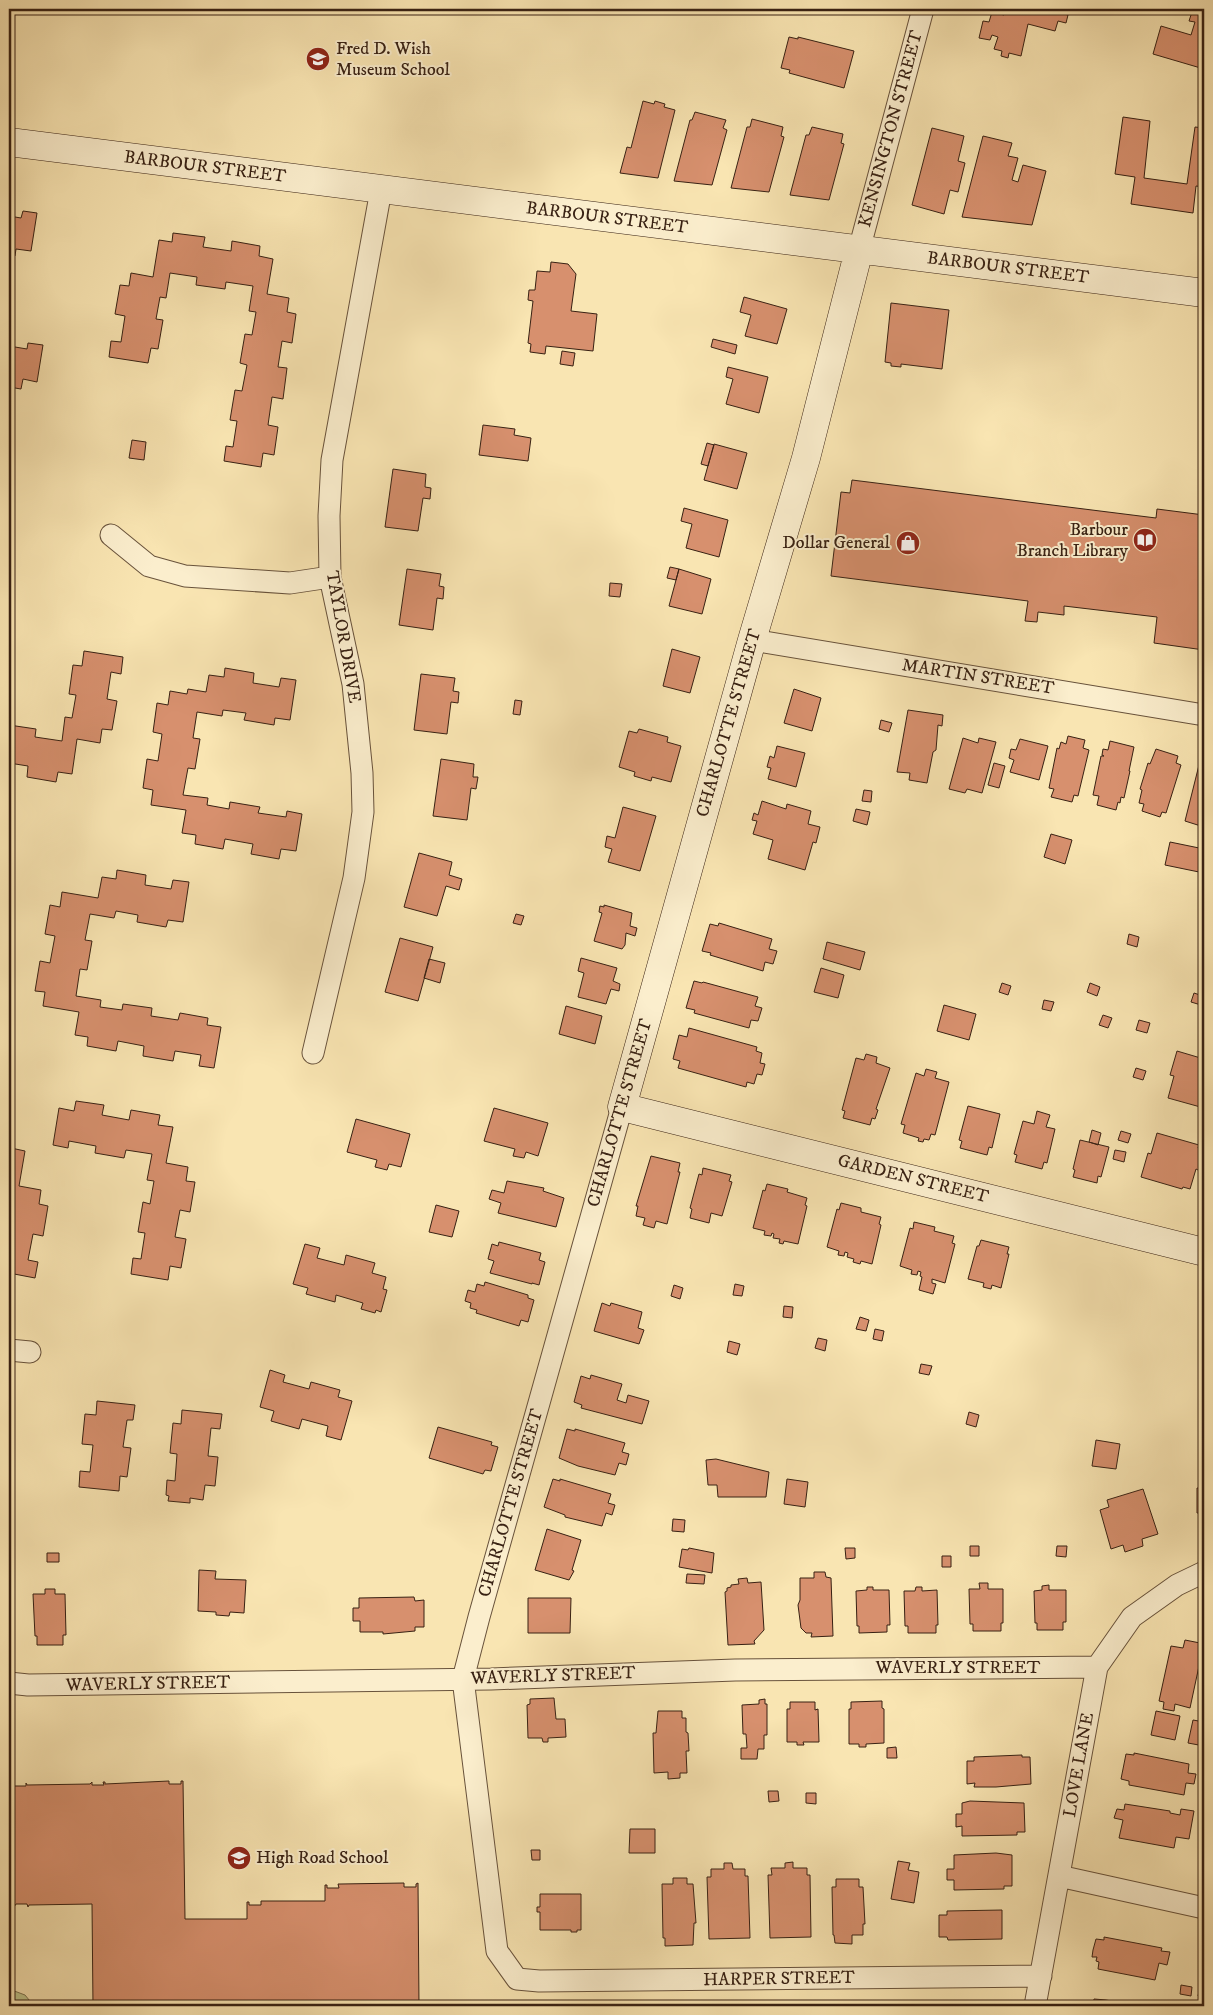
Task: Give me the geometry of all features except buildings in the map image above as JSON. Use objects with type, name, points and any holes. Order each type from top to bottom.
[{"type":"street","name":"KENSINGTON STREET","points":[[859,250],[923,9]]},
{"type":"street","name":"BARBOUR STREET","points":[[9,142],[1204,294]]},
{"type":"street","name":"TAYLOR DRIVE","points":[[313,1053],[354,878],[362,812],[362,773],[354,684],[330,577],[329,516],[332,460],[380,190]]},
{"type":"street","name":"CHARLOTTE STREET","points":[[517,1979],[496,1951],[463,1679],[481,1607],[752,640],[806,458],[859,250]]},
{"type":"street","points":[[112,535],[148,566],[184,576],[290,584],[330,577]]},
{"type":"street","name":"MARTIN STREET","points":[[752,640],[1204,715]]},
{"type":"street","name":"GARDEN STREET","points":[[622,1107],[1204,1252]]},
{"type":"street","points":[[9,1350],[30,1352]]},
{"type":"street","name":"LOVE LANE","points":[[1035,2006],[1098,1667],[1132,1617],[1176,1585],[1204,1572]]},
{"type":"street","name":"WAVERLY STREET","points":[[9,1683],[28,1686],[463,1679],[735,1670],[1098,1667]]},
{"type":"street","points":[[1059,1876],[1204,1908]]},
{"type":"street","name":"HARPER STREET","points":[[517,1979],[559,1981],[1041,1976]]},
{"type":"green space","points":[[9,1989],[25,1995],[34,2006],[9,2006]]},
{"type":"place","name":"Fred D. Wish Museum School","points":[[318,59]]},
{"type":"place","name":"Barbour Branch Library","points":[[1145,540]]},
{"type":"place","name":"Dollar General","points":[[908,543]]},
{"type":"place","name":"High Road School","points":[[239,1858]]}]
